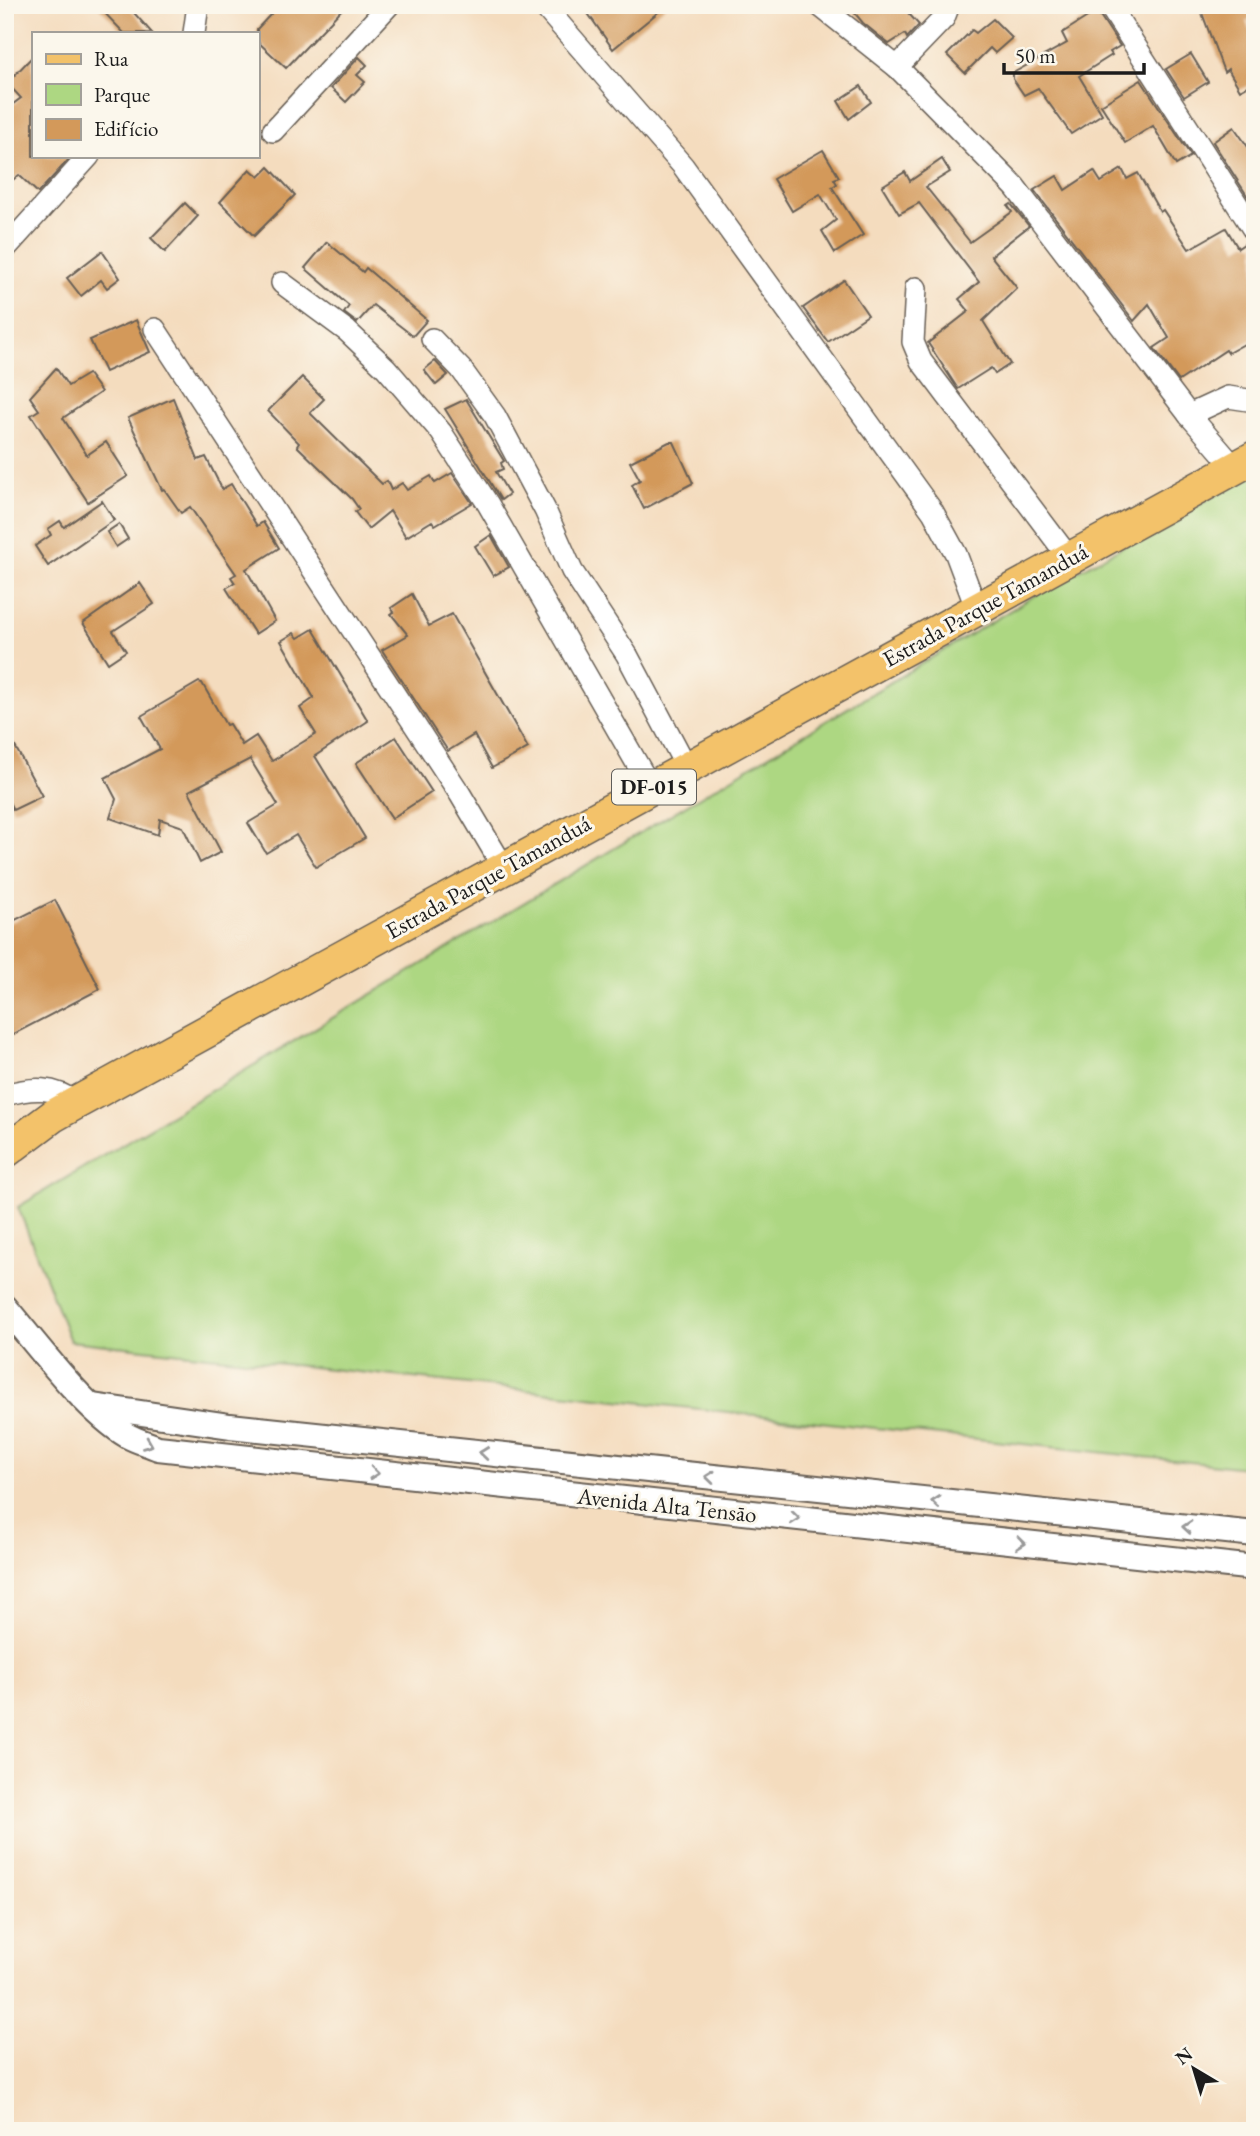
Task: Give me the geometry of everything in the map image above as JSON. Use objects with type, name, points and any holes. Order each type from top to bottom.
[{"type":"main road","name":"Estrada Parque Tamanduá","points":[[5,1153],[65,1109],[1245,463]]},
{"type":"main road","name":"Estrada Parque Tamanduá","points":[[5,1129],[65,1109]]},
{"type":"street","points":[[194,32],[198,5]]},
{"type":"street","points":[[273,131],[389,5]]},
{"type":"street","points":[[543,5],[683,166],[933,512],[956,554],[977,610]]},
{"type":"street","points":[[819,5],[897,67],[1015,187],[1189,415],[1245,463]]},
{"type":"street","points":[[897,67],[944,18],[949,5]]},
{"type":"street","points":[[1109,5],[1255,232]]},
{"type":"street","points":[[5,249],[87,158]]},
{"type":"street","points":[[282,283],[347,331],[386,368],[441,432],[488,504],[651,788]]},
{"type":"street","points":[[916,288],[913,342],[922,361],[1070,559]]},
{"type":"street","points":[[155,329],[460,794],[504,868]]},
{"type":"street","points":[[432,339],[461,369],[495,416],[545,510],[572,571],[627,655],[687,768]]},
{"type":"street","points":[[1189,415],[1228,397],[1255,401]]},
{"type":"street","points":[[5,1095],[49,1088],[63,1093],[65,1109]]},
{"type":"street","name":"Avenida Alta Tensāo","points":[[5,1307],[61,1375],[93,1406],[127,1435],[158,1448],[1255,1568]]},
{"type":"street","name":"Avenida Alta Tensāo","points":[[93,1406],[230,1426],[1255,1534]]},
{"type":"green space","points":[[1255,473],[1255,1469],[70,1341],[18,1207],[1044,590]]},
{"type":"building","points":[[97,5],[127,5],[151,32],[123,32]]},
{"type":"building","points":[[262,5],[346,5],[286,68],[259,43],[257,29],[271,14]]},
{"type":"building","points":[[582,5],[667,5],[613,49]]},
{"type":"building","points":[[848,5],[901,5],[919,25],[907,38],[905,34],[889,44],[863,23]]},
{"type":"building","points":[[1199,5],[1255,5],[1255,17],[1246,22],[1255,39],[1255,82],[1240,90],[1228,69],[1224,72]]},
{"type":"building","points":[[1097,11],[1120,46],[1110,52],[1112,55],[1079,76],[1102,114],[1071,134],[1038,88],[1024,95],[1013,79],[1013,73],[1067,43],[1062,33]]},
{"type":"building","points":[[993,19],[1012,38],[995,53],[990,48],[965,73],[947,55],[972,30],[976,33]]},
{"type":"building","points":[[1191,54],[1208,82],[1184,97],[1166,69]]},
{"type":"building","points":[[32,57],[32,158],[70,158],[38,193],[19,175],[5,186],[5,110],[21,98],[7,83]]},
{"type":"building","points":[[359,57],[367,65],[357,75],[365,82],[346,102],[331,88]]},
{"type":"building","points":[[1141,80],[1191,156],[1176,165],[1153,126],[1125,143],[1101,105]]},
{"type":"building","points":[[861,86],[871,102],[849,119],[838,101]]},
{"type":"building","points":[[1234,127],[1255,157],[1255,193],[1248,197],[1213,142]]},
{"type":"building","points":[[823,150],[839,177],[834,179],[837,184],[832,187],[863,235],[835,253],[822,231],[836,220],[820,194],[792,211],[773,179]]},
{"type":"building","points":[[942,159],[950,172],[926,187],[970,242],[1012,212],[1008,206],[1011,204],[1029,226],[991,256],[1017,288],[983,321],[1010,364],[995,374],[991,368],[958,389],[928,343],[969,311],[959,299],[979,282],[919,203],[899,214],[882,186],[905,172],[910,181]]},
{"type":"building","points":[[269,167],[295,195],[254,236],[220,202],[250,169],[259,177]]},
{"type":"building","points":[[1122,169],[1127,179],[1138,173],[1160,212],[1163,210],[1189,249],[1226,228],[1238,248],[1247,242],[1255,245],[1255,338],[1228,353],[1226,350],[1179,381],[1154,348],[1169,338],[1149,304],[1134,321],[1034,190],[1057,176],[1065,190],[1094,171],[1101,182]]},
{"type":"building","points":[[185,203],[198,216],[165,252],[151,238]]},
{"type":"building","points":[[327,242],[363,272],[366,268],[427,320],[413,336],[373,305],[357,323],[344,313],[349,306],[305,268]]},
{"type":"building","points":[[102,251],[120,278],[107,288],[101,280],[81,296],[67,278]]},
{"type":"building","points":[[844,280],[868,315],[828,342],[803,308]]},
{"type":"building","points":[[136,320],[150,352],[105,372],[90,340]]},
{"type":"building","points":[[435,361],[448,375],[436,385],[424,370]]},
{"type":"building","points":[[56,368],[68,386],[88,374],[101,392],[63,418],[87,455],[106,442],[128,476],[88,502],[31,415],[39,410],[30,397]]},
{"type":"building","points":[[302,377],[324,399],[310,413],[382,484],[387,481],[391,490],[402,483],[407,490],[431,476],[435,483],[452,473],[472,503],[435,525],[432,521],[406,537],[390,511],[368,529],[355,512],[359,509],[352,499],[297,446],[299,443],[268,411]]},
{"type":"building","points":[[173,398],[198,460],[206,457],[222,489],[231,484],[257,526],[263,522],[279,548],[246,569],[275,621],[255,634],[226,588],[235,583],[231,577],[236,574],[190,507],[181,513],[164,489],[162,490],[128,418]]},
{"type":"building","points":[[466,399],[504,461],[501,463],[503,469],[496,472],[509,494],[501,500],[445,409]]},
{"type":"building","points":[[674,442],[693,483],[644,509],[632,485],[640,480],[630,462]]},
{"type":"building","points":[[102,501],[114,520],[48,566],[35,546],[51,535],[48,529],[60,521],[64,527]]},
{"type":"building","points":[[119,524],[128,539],[116,547],[107,532]]},
{"type":"building","points":[[491,535],[509,567],[493,576],[475,546]]},
{"type":"building","points":[[140,583],[154,604],[113,631],[126,651],[108,663],[83,623]]},
{"type":"building","points":[[412,594],[429,626],[452,614],[528,748],[492,768],[474,735],[448,751],[382,650],[408,635],[391,614],[394,612],[391,608]]},
{"type":"building","points":[[313,629],[368,721],[315,756],[365,838],[316,867],[296,835],[266,853],[248,823],[278,805],[250,759],[189,791],[221,852],[200,863],[183,827],[160,819],[158,835],[110,818],[116,799],[105,778],[160,749],[141,716],[199,682],[242,745],[256,736],[272,761],[316,734],[300,708],[314,698],[281,641],[294,633],[298,638]]},
{"type":"building","points":[[5,728],[42,796],[13,810],[5,794]]},
{"type":"building","points":[[396,737],[432,792],[392,818],[356,763]]},
{"type":"building","points":[[55,900],[100,989],[10,1036],[5,1027],[5,925]]}]
